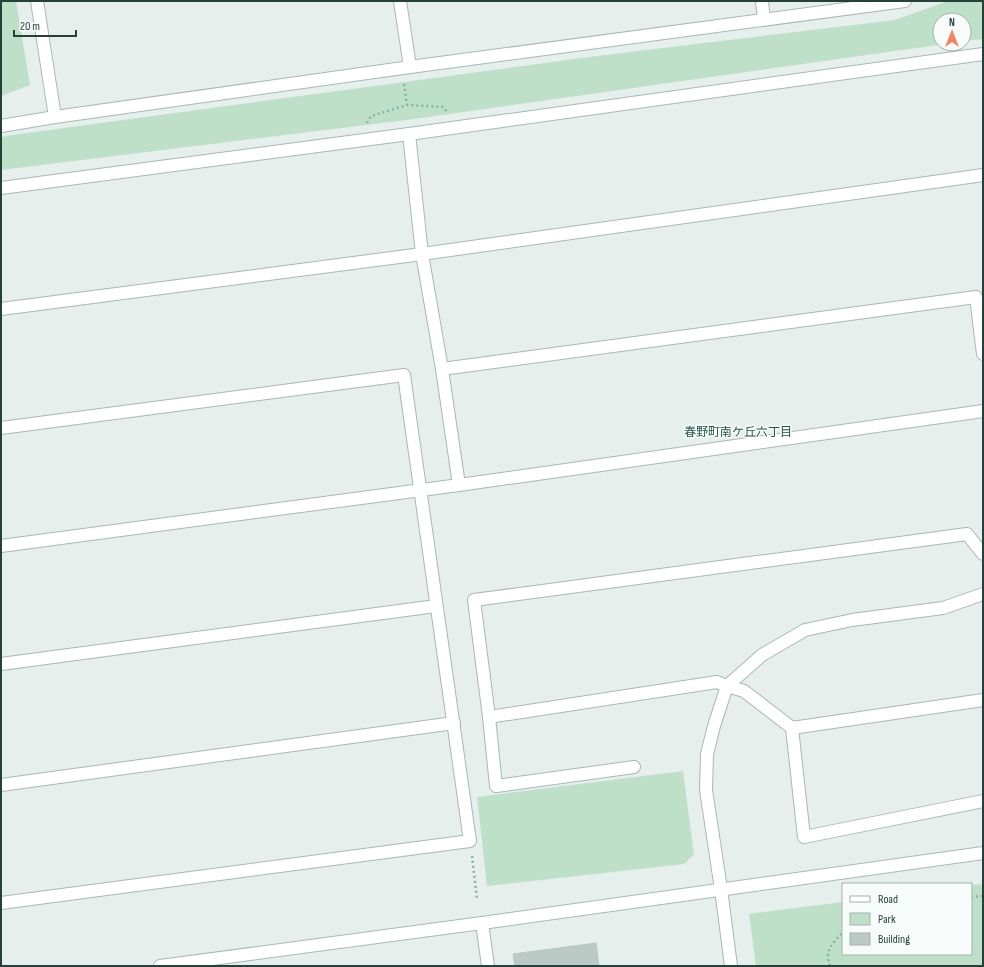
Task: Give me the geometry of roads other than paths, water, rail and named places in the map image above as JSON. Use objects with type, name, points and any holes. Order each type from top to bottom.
[{"type":"street","points":[[37,1],[55,117]]},
{"type":"street","points":[[400,1],[405,68]]},
{"type":"street","points":[[762,1],[764,20]]},
{"type":"street","points":[[1,126],[55,117],[405,68],[905,1]]},
{"type":"street","points":[[1,188],[461,127],[983,54]]},
{"type":"street","points":[[409,134],[422,254],[442,369],[459,485]]},
{"type":"street","points":[[1,309],[422,254],[983,175]]},
{"type":"street","points":[[442,369],[976,297],[983,354]]},
{"type":"street","points":[[1,428],[404,375],[470,841],[1,903]]},
{"type":"street","points":[[1,546],[459,485],[983,411]]},
{"type":"street","points":[[634,768],[496,786],[474,600],[967,534],[983,554]]},
{"type":"street","points":[[732,966],[706,790],[707,754],[727,686],[762,655],[805,630],[852,620],[942,608],[983,594]]},
{"type":"street","points":[[1,664],[436,606]]},
{"type":"street","points":[[489,718],[717,682],[744,691],[792,728],[983,700]]},
{"type":"street","points":[[1,785],[454,723]]},
{"type":"street","points":[[792,728],[804,837],[983,801]]},
{"type":"street","points":[[160,966],[482,923],[983,852]]},
{"type":"street","points":[[482,923],[488,966]]},
{"type":"district","name":"春野町南ケ丘六丁目","points":[[738,432]]}]
